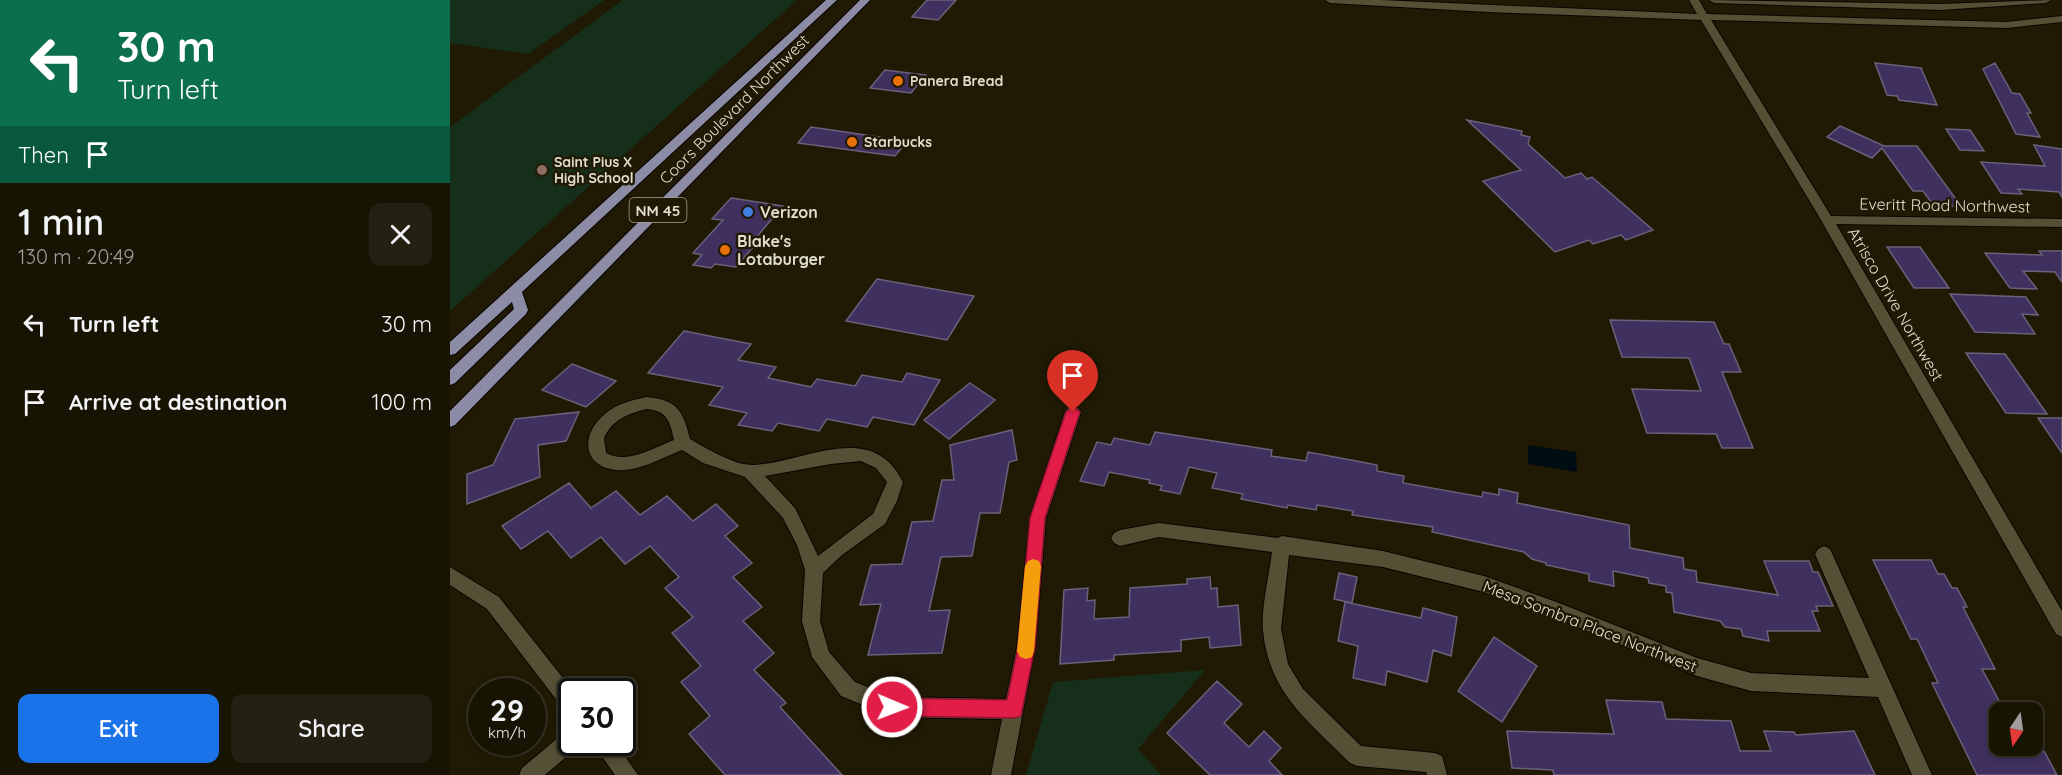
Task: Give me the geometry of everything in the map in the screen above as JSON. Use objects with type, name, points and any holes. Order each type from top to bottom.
[{"type":"main road","points":[[818,13],[827,0]]},
{"type":"main road","name":"Coors Boulevard Northwest","points":[[450,350],[832,0]]},
{"type":"main road","name":"Coors Boulevard Northwest","points":[[450,421],[865,0]]},
{"type":"main road","points":[[450,380],[521,310],[515,290]]},
{"type":"street","points":[[1330,0],[1488,9],[1848,22],[2007,25],[2062,19]]},
{"type":"street","name":"Atrisco Drive Northwest","points":[[1694,0],[1827,220],[2062,628]]},
{"type":"street","points":[[1714,0],[1900,7],[2042,0]]},
{"type":"street","points":[[1981,3],[2007,25]]},
{"type":"street","name":"Everitt Road Northwest","points":[[1827,220],[2062,223]]},
{"type":"street","points":[[683,442],[628,462],[605,461],[594,449],[599,431],[608,421],[633,406],[646,403],[669,407],[675,414],[683,442],[709,458],[751,472],[789,513],[805,544],[814,570],[811,621],[821,657],[848,689],[892,707],[1014,709]]},
{"type":"street","points":[[1002,775],[1026,647],[1038,518],[1073,412]]},
{"type":"street","points":[[751,472],[846,454],[868,455],[885,465],[895,482],[889,501],[879,519],[836,550],[814,570]]},
{"type":"street","name":"Mesa Sombra Place Northwest","points":[[1120,538],[1160,530],[1282,544],[1383,559],[1484,584],[1559,611],[1696,667],[1751,682],[1883,688]]},
{"type":"street","points":[[1282,544],[1272,629],[1279,667],[1296,696],[1357,756],[1435,763],[1437,775]]},
{"type":"street","points":[[1824,554],[1922,775]]},
{"type":"street","points":[[450,574],[493,603],[558,686]]},
{"type":"street","points":[[529,775],[558,751]]},
{"type":"street","points":[[613,756],[628,775]]},
{"type":"green space","points":[[450,0],[604,0],[528,54],[450,43]]},
{"type":"green space","name":"Saint Pius X High School","points":[[623,0],[797,0],[450,311],[450,127]]},
{"type":"green space","points":[[1205,670],[1138,749],[1161,775],[1026,775],[1053,682]]},
{"type":"shaded area","points":[[1528,445],[1576,452],[1577,472],[1528,464]]},
{"type":"building","points":[[927,0],[956,0],[938,20],[912,17]]},
{"type":"building","points":[[1875,63],[1921,68],[1937,105],[1899,100],[1897,96],[1887,95]]},
{"type":"building","points":[[1995,63],[2012,93],[2020,94],[2031,113],[2027,113],[2040,137],[2016,134],[1983,69]]},
{"type":"building","name":"Panera Bread","points":[[885,70],[926,75],[911,93],[870,88]]},
{"type":"building","points":[[1467,120],[1522,131],[1521,135],[1530,137],[1528,144],[1565,178],[1581,173],[1587,179],[1592,177],[1653,230],[1626,240],[1621,235],[1593,244],[1589,240],[1555,252],[1483,181],[1521,170]]},
{"type":"building","points":[[1840,126],[1884,146],[1917,146],[1961,206],[1934,206],[1923,191],[1913,191],[1882,148],[1872,158],[1827,137]]},
{"type":"building","name":"Starbucks","points":[[811,127],[907,141],[895,156],[798,143]]},
{"type":"building","points":[[1946,129],[1970,130],[1984,151],[1960,150]]},
{"type":"building","points":[[2034,145],[2062,149],[2062,197],[2059,192],[2018,189],[2022,194],[2001,193],[1981,162],[2045,166]]},
{"type":"building","points":[[731,198],[783,206],[749,246],[754,246],[736,267],[715,264],[711,268],[693,265],[702,255],[693,253],[723,220],[712,219]]},
{"type":"building","points":[[1887,247],[1920,247],[1949,288],[1914,288]]},
{"type":"building","points":[[2039,251],[2062,251],[2062,282],[2055,272],[2023,271],[2037,289],[2010,288],[1985,253],[2042,255]]},
{"type":"building","points":[[877,279],[974,296],[947,340],[846,321]]},
{"type":"building","points":[[1950,294],[2026,297],[2038,315],[2022,314],[2035,334],[1975,332]]},
{"type":"building","points":[[1610,320],[1714,322],[1724,344],[1729,344],[1741,372],[1722,372],[1753,448],[1722,448],[1716,434],[1647,433],[1632,389],[1701,391],[1689,358],[1622,357]]},
{"type":"building","points":[[684,331],[751,344],[738,360],[776,367],[768,378],[811,387],[817,379],[855,386],[862,375],[902,382],[907,373],[940,380],[914,425],[873,417],[867,427],[827,419],[819,431],[778,423],[772,431],[738,425],[747,413],[709,405],[723,387],[648,373]]},
{"type":"building","points":[[1966,353],[2005,354],[2047,414],[2006,413]]},
{"type":"building","points":[[572,364],[616,381],[586,407],[542,390]]},
{"type":"building","points":[[970,383],[995,400],[949,439],[924,420]]},
{"type":"building","points":[[579,412],[566,441],[538,445],[540,477],[467,504],[467,474],[493,465],[515,419]]},
{"type":"building","points":[[2038,418],[2062,418],[2062,453]]},
{"type":"building","points":[[1012,430],[1017,460],[1009,462],[1000,513],[980,513],[972,556],[941,557],[929,611],[950,610],[942,653],[868,655],[881,604],[860,605],[871,565],[902,564],[912,522],[933,521],[942,480],[954,480],[950,445]]},
{"type":"building","points":[[1155,432],[1272,450],[1271,456],[1306,461],[1308,452],[1377,465],[1377,471],[1404,476],[1403,483],[1482,497],[1483,492],[1499,495],[1499,489],[1518,493],[1517,503],[1629,525],[1630,548],[1683,558],[1684,569],[1696,571],[1697,582],[1778,595],[1764,561],[1809,561],[1813,572],[1818,572],[1833,606],[1816,606],[1818,611],[1812,611],[1820,631],[1767,631],[1769,641],[1743,636],[1741,629],[1725,627],[1720,621],[1674,612],[1672,593],[1666,592],[1666,586],[1649,583],[1648,578],[1613,571],[1614,586],[1589,581],[1589,574],[1546,565],[1546,563],[1532,559],[1524,552],[1432,532],[1433,527],[1352,515],[1353,511],[1317,505],[1316,510],[1288,505],[1287,508],[1241,499],[1243,494],[1212,488],[1217,473],[1189,467],[1180,494],[1160,490],[1162,486],[1149,483],[1150,480],[1109,472],[1104,486],[1080,481],[1097,442],[1111,445],[1114,438],[1150,445]]},
{"type":"building","points":[[569,483],[591,508],[616,491],[640,515],[667,496],[693,521],[716,504],[738,526],[725,536],[752,563],[733,577],[762,607],[743,621],[774,653],[754,670],[786,703],[780,707],[842,775],[725,775],[689,734],[710,716],[681,682],[701,666],[672,633],[693,617],[665,588],[679,577],[650,546],[625,564],[601,537],[571,558],[548,531],[521,549],[502,526]]},
{"type":"building","points":[[1873,560],[1931,560],[1938,574],[1944,574],[1952,588],[1957,588],[1967,607],[1963,607],[1995,669],[1982,669],[2000,702],[1989,702],[1989,756],[2043,756],[2044,751],[2057,775],[1977,775],[1932,683],[1938,683],[1917,639],[1911,639]]},
{"type":"building","points":[[1339,573],[1357,577],[1352,603],[1334,599]]},
{"type":"building","points":[[1210,577],[1211,589],[1217,588],[1218,607],[1238,605],[1241,645],[1210,648],[1209,637],[1181,640],[1181,651],[1114,655],[1114,660],[1060,664],[1064,590],[1088,588],[1087,601],[1095,600],[1094,619],[1129,617],[1130,588],[1187,584],[1187,579]]},
{"type":"building","points":[[1345,602],[1421,618],[1423,608],[1457,617],[1451,656],[1433,650],[1427,682],[1387,671],[1385,685],[1353,678],[1358,646],[1338,641]]},
{"type":"building","points":[[1494,637],[1537,666],[1502,722],[1458,691]]},
{"type":"building","points":[[1217,681],[1242,704],[1224,723],[1249,747],[1264,731],[1281,748],[1269,761],[1282,775],[1210,775],[1167,733]]},
{"type":"building","points":[[1606,700],[1662,702],[1666,719],[1731,721],[1740,751],[1771,751],[1764,731],[1794,732],[1796,735],[1854,731],[1875,775],[1554,775],[1553,770],[1512,768],[1507,731],[1614,734]]},
{"type":"slow traffic","points":[[1026,651],[1033,566]]},
{"type":"place","name":"Panera Bread","points":[[898,81]]},
{"type":"place","name":"Starbucks","points":[[852,142]]},
{"type":"place","name":"Saint Pius X High School","points":[[542,170]]},
{"type":"place","name":"Verizon","points":[[748,212]]},
{"type":"place","name":"Blake's Lotaburger","points":[[725,250]]},
{"type":"route","points":[[892,707],[1014,709],[1026,647],[1038,518],[1073,412]]}]
